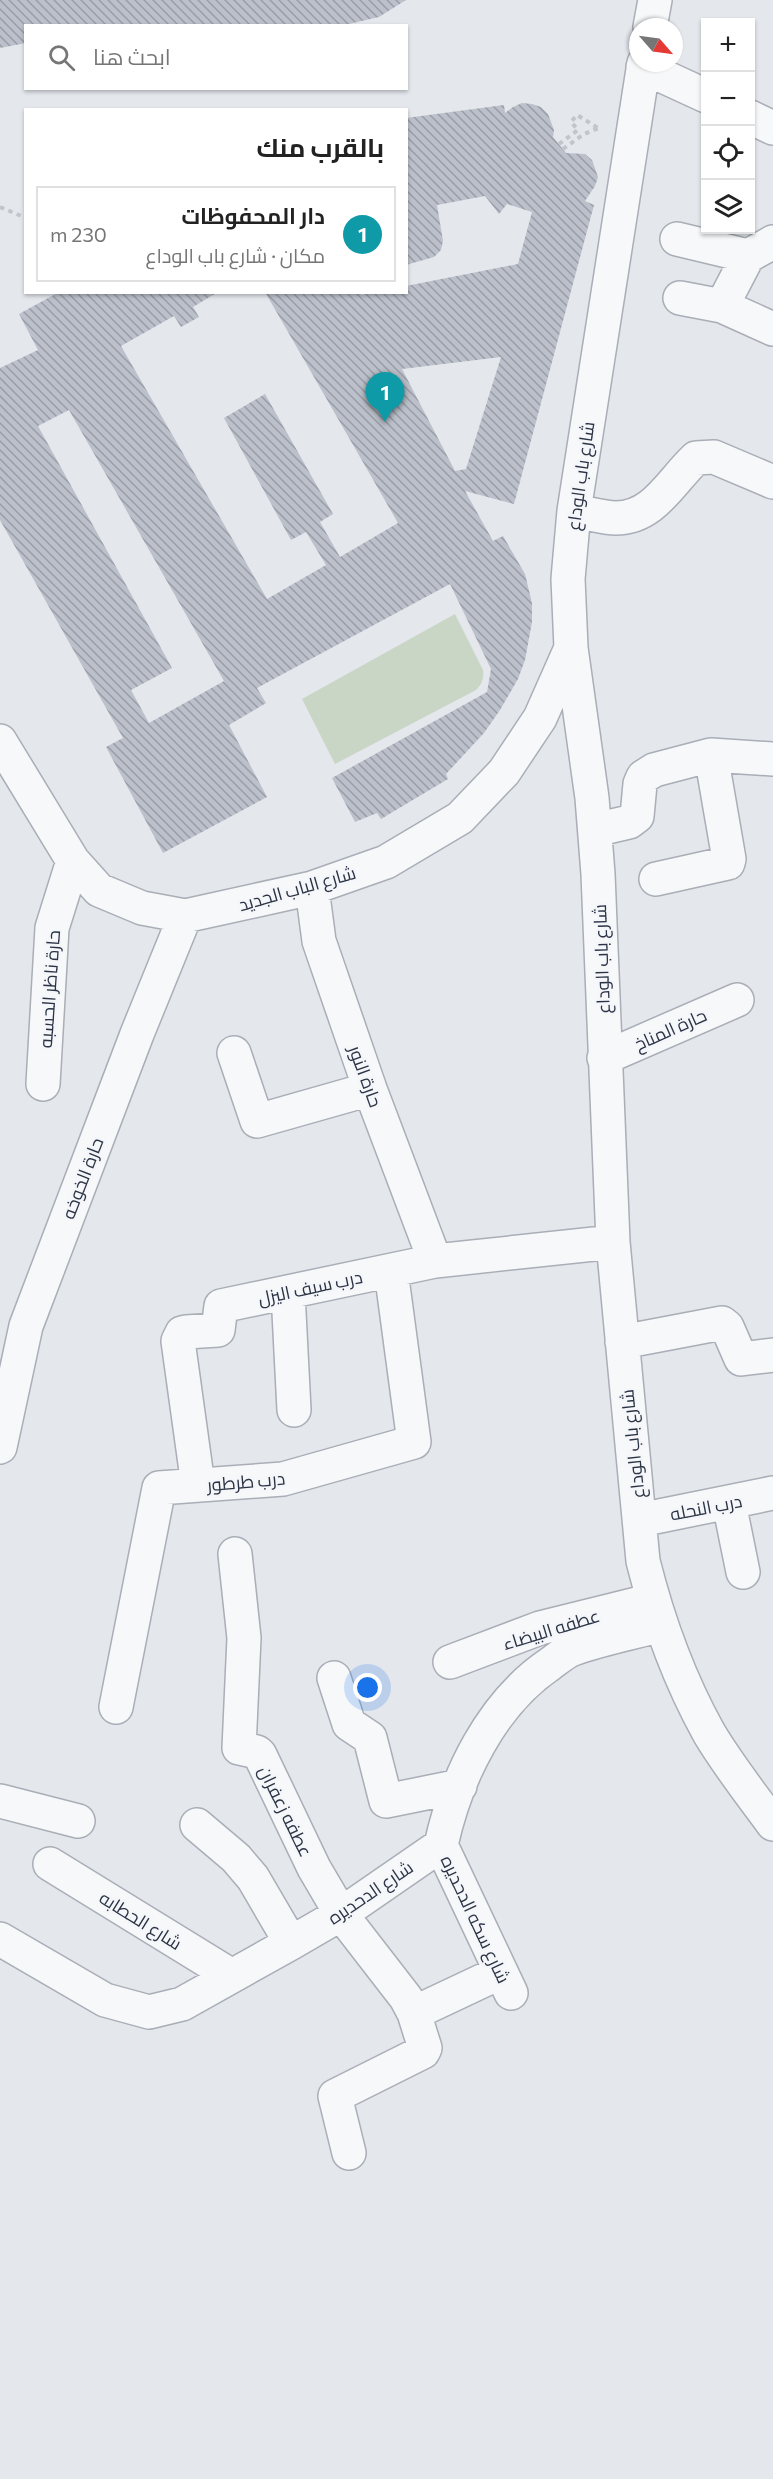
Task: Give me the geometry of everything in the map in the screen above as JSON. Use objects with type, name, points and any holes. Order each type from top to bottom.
[{"type":"street","points":[[652,18],[655,0]]},
{"type":"street","name":"شارع باب الوداع","points":[[643,72],[574,511],[568,579],[572,648],[588,760],[595,830],[613,1242],[642,1561],[675,1663],[710,1734],[773,1824]]},
{"type":"street","points":[[658,72],[701,94]]},
{"type":"street","points":[[755,119],[773,128]]},
{"type":"street","points":[[678,239],[760,249],[722,306]]},
{"type":"street","points":[[680,298],[722,306],[773,329]]},
{"type":"street","points":[[574,511],[615,518],[635,516],[649,510],[696,458],[714,457],[773,482]]},
{"type":"street","name":"شارع الباب الجديد","points":[[0,742],[73,861],[99,890],[142,908],[185,916],[312,888],[386,862],[460,818],[504,772],[540,718],[572,648]]},
{"type":"street","points":[[595,830],[629,822],[637,816],[640,783],[648,773],[711,754],[773,759]]},
{"type":"street","points":[[656,879],[728,863],[711,754]]},
{"type":"street","name":"حارة ناظر الحسبه","points":[[43,1084],[52,928],[73,861]]},
{"type":"street","name":"حارة النور","points":[[312,888],[319,941],[370,1089],[435,1261]]},
{"type":"street","name":"حارة الخوخه","points":[[0,1447],[26,1326],[137,1034],[185,916]]},
{"type":"street","name":"حارة المناخ","points":[[604,1059],[736,1000]]},
{"type":"street","points":[[234,1053],[257,1121],[370,1089]]},
{"type":"street","name":"درب سيف اليزل","points":[[198,1485],[178,1341],[179,1336],[186,1332],[218,1330],[220,1306],[435,1261],[613,1242]]},
{"type":"street","name":"درب طرطور","points":[[116,1707],[159,1488],[283,1479],[414,1442],[391,1270]]},
{"type":"street","points":[[288,1293],[294,1410]]},
{"type":"street","points":[[622,1342],[722,1323],[727,1327],[741,1359],[773,1355]]},
{"type":"street","name":"درب النحله","points":[[640,1520],[773,1494]]},
{"type":"street","points":[[729,1503],[743,1572]]},
{"type":"street","name":"عطفه زعفران","points":[[235,1554],[244,1638],[239,1748],[257,1752],[260,1755],[314,1868],[341,1914],[391,1976],[414,2013],[424,2050],[335,2096],[349,2153]]},
{"type":"street","points":[[441,1845],[447,1818],[460,1786],[493,1723],[515,1694],[541,1670],[571,1650],[657,1613]]},
{"type":"street","name":"عطفه البيضاء","points":[[450,1662],[540,1628],[657,1613]]},
{"type":"street","points":[[334,1678],[349,1724],[370,1738],[386,1801],[460,1786]]},
{"type":"street","points":[[0,1801],[78,1821]]},
{"type":"street","points":[[197,1825],[236,1858],[253,1878],[291,1943]]},
{"type":"street","name":"شارع الدحديره","points":[[0,1939],[105,2000],[149,2012],[182,2004],[291,1943],[341,1914],[441,1845]]},
{"type":"street","name":"شارع سكه الدحديره","points":[[414,2013],[506,1983],[441,1845]]},
{"type":"street","name":"شارع الحطابه","points":[[50,1864],[232,1976]]},
{"type":"path","points":[[559,144],[578,130],[571,122],[577,115],[598,129]]},
{"type":"path","points":[[563,149],[584,134]]},
{"type":"path","points":[[0,207],[24,218]]},
{"type":"green space","points":[[455,614],[483,670],[482,681],[478,688],[335,764],[302,699]]},
{"type":"building","points":[[0,0],[406,0],[379,17],[349,24],[24,24],[24,43],[0,48]]},
{"type":"building","points":[[522,103],[541,107],[548,114],[554,130],[553,137],[566,153],[585,154],[592,160],[598,177],[585,201],[594,205],[514,504],[465,491],[493,541],[503,536],[525,574],[532,603],[532,622],[525,660],[518,679],[484,733],[446,774],[448,779],[381,819],[377,813],[355,822],[332,778],[487,692],[491,669],[450,584],[257,688],[266,703],[229,725],[267,797],[163,853],[106,747],[123,738],[0,520],[0,368],[38,350],[19,314],[55,294],[215,294],[193,307],[199,317],[181,327],[174,316],[121,346],[267,599],[326,565],[306,532],[291,540],[224,418],[265,394],[333,514],[320,522],[340,557],[398,523],[266,294],[408,294],[408,286],[518,264],[532,212],[507,204],[499,214],[485,196],[437,205],[443,241],[441,250],[434,257],[408,264],[408,118],[504,105],[505,113]],"holes":[[[501,357],[466,469],[455,471],[402,369]],[[69,410],[224,681],[149,723],[131,690],[172,668],[38,426]]]},
{"type":"place","name":"دار المحفوظات","points":[[385,422]]}]
